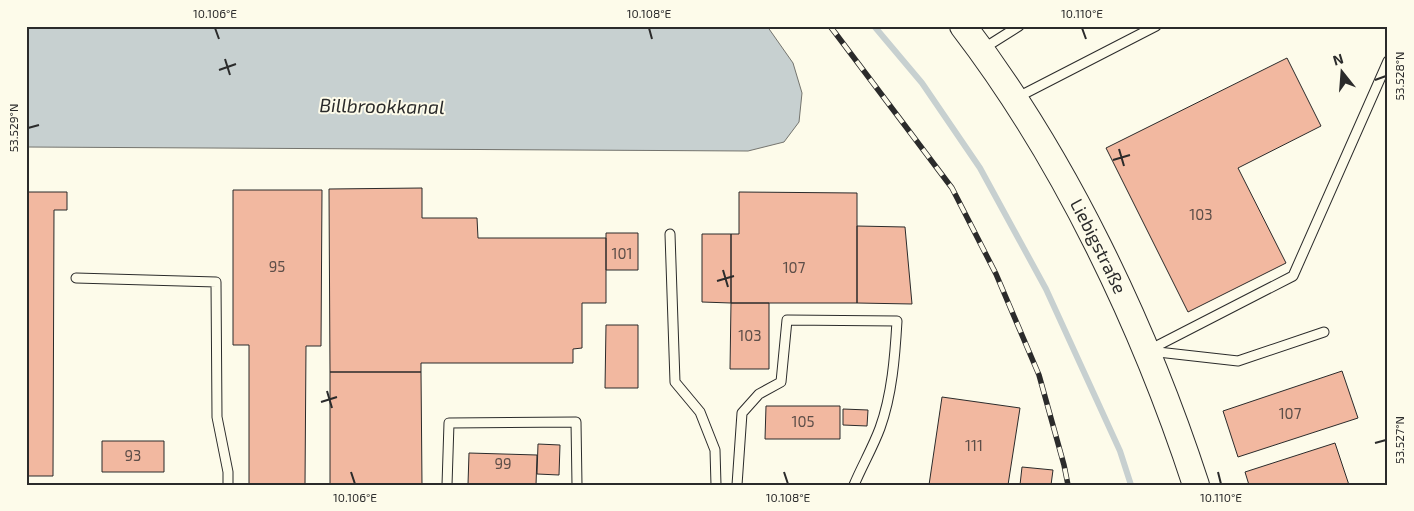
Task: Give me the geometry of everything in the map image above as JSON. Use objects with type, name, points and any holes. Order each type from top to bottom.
[{"type":"main road","name":"Liebigstraße","points":[[963,26],[1014,98],[1066,184],[1108,265],[1147,351],[1196,485]]},
{"type":"lane","points":[[981,50],[1019,26]]},
{"type":"lane","points":[[1014,98],[1156,26]]},
{"type":"lane","points":[[1147,351],[1293,276],[1388,61]]},
{"type":"lane","points":[[670,234],[674,382],[700,412],[703,419],[715,450],[716,485]]},
{"type":"lane","points":[[76,278],[216,282],[217,417],[228,472],[228,485]]},
{"type":"lane","points":[[736,485],[742,413],[759,394],[781,382],[787,320],[897,321],[896,350],[880,428],[854,485]]},
{"type":"lane","points":[[1147,351],[1238,361],[1324,332]]},
{"type":"lane","points":[[447,485],[449,423],[566,422],[576,422],[577,485]]},
{"type":"water","name":"Billbrookkanal","points":[[26,26],[767,26],[793,63],[802,93],[799,122],[784,142],[748,151],[26,147]]},
{"type":"building","points":[[1287,58],[1321,126],[1238,168],[1286,263],[1188,312],[1106,148]]},
{"type":"building","points":[[422,188],[422,218],[477,218],[478,238],[606,238],[606,303],[582,303],[582,348],[573,349],[573,363],[421,363],[421,372],[330,372],[329,189]]},
{"type":"building","points":[[233,190],[322,190],[321,346],[306,346],[305,485],[249,485],[249,345],[233,345]]},
{"type":"building","points":[[26,192],[67,192],[67,210],[54,210],[53,476],[26,476]]},
{"type":"building","points":[[739,192],[857,193],[857,303],[731,303],[731,234],[739,234]]},
{"type":"building","points":[[857,226],[905,227],[912,304],[857,303]]},
{"type":"building","points":[[606,233],[638,233],[638,270],[606,270]]},
{"type":"building","points":[[702,234],[731,234],[731,303],[702,302]]},
{"type":"building","points":[[731,303],[769,303],[769,369],[730,369]]},
{"type":"building","points":[[606,325],[638,325],[638,388],[605,388]]},
{"type":"building","points":[[1342,371],[1358,418],[1238,457],[1223,411]]},
{"type":"building","points":[[330,372],[421,372],[422,485],[330,485]]},
{"type":"building","points":[[942,397],[1020,408],[1008,485],[929,485]]},
{"type":"building","points":[[766,406],[840,406],[840,439],[765,439]]},
{"type":"building","points":[[843,409],[868,410],[867,426],[843,425]]},
{"type":"building","points":[[102,441],[164,441],[164,472],[102,472]]},
{"type":"building","points":[[1335,443],[1349,485],[1249,485],[1245,472]]},
{"type":"building","points":[[538,444],[560,445],[559,475],[537,474]]},
{"type":"building","points":[[469,453],[537,455],[536,485],[468,484]]},
{"type":"building","points":[[1022,467],[1053,470],[1051,485],[1020,485]]},
{"type":"waterway","points":[[874,26],[922,83],[980,168],[1046,289],[1120,451],[1131,485]]},
{"type":"railway","points":[[830,26],[952,188],[996,274],[1039,375],[1068,485]]}]
